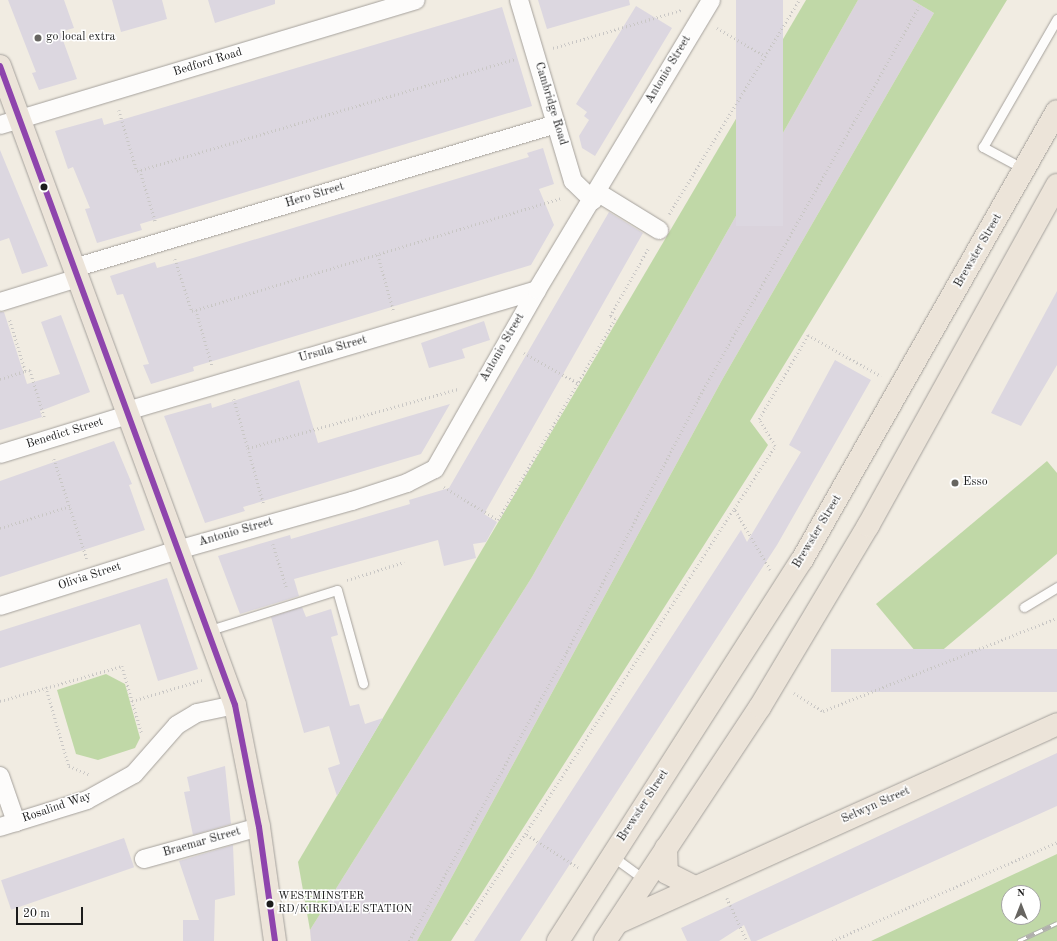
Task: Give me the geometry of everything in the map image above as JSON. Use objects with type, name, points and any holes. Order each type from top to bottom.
[{"type":"main road","points":[[0,66],[10,122],[76,273],[130,412],[181,549],[235,704],[260,827],[275,941]]},
{"type":"main road","name":"Brewster Street","points":[[558,941],[782,591],[902,388],[1057,111]]},
{"type":"main road","points":[[611,932],[775,681],[868,526],[1057,185]]},
{"type":"main road","name":"Selwyn Street","points":[[611,932],[694,887],[1057,724]]},
{"type":"main road","points":[[666,848],[668,873],[694,887]]},
{"type":"street","name":"Bedford Road","points":[[10,122],[416,0]]},
{"type":"street","name":"Cambridge Road","points":[[519,0],[573,181],[590,195]]},
{"type":"street","name":"Antonio Street","points":[[181,549],[372,494],[432,471],[537,290],[590,195],[711,0]]},
{"type":"street","name":"Hero Street","points":[[2,302],[76,273],[165,241],[556,124]]},
{"type":"street","points":[[590,195],[659,230]]},
{"type":"street","name":"Ursula Street","points":[[130,412],[223,382],[537,290]]},
{"type":"street","name":"Benedict Street","points":[[0,454],[130,412]]},
{"type":"street","name":"Olivia Street","points":[[0,606],[181,549]]},
{"type":"street","name":"Rosalind Way","points":[[0,776],[8,825],[87,800],[134,774],[177,725],[197,713],[235,704]]},
{"type":"street","name":"Braemar Street","points":[[144,859],[260,827]]},
{"type":"lane","points":[[1025,169],[983,147],[1057,19]]},
{"type":"lane","points":[[1024,607],[1057,587]]},
{"type":"lane","points":[[210,630],[337,590],[363,683]]},
{"type":"lane","points":[[612,856],[645,880]]},
{"type":"path","points":[[432,471],[446,490],[498,520],[615,319],[610,316],[659,230],[799,0]]},
{"type":"path","points":[[409,941],[563,658],[698,396],[919,7]]},
{"type":"path","points":[[113,91],[137,171],[682,10],[765,56]]},
{"type":"path","points":[[140,170],[192,311],[378,255],[590,195]]},
{"type":"path","points":[[378,255],[399,330]]},
{"type":"path","points":[[2,302],[25,371]]},
{"type":"path","points":[[196,310],[248,448],[289,597]]},
{"type":"path","points":[[466,924],[775,446],[759,419],[808,335],[902,388]]},
{"type":"path","points":[[506,343],[578,383]]},
{"type":"path","points":[[0,379],[30,370],[49,439],[93,576]]},
{"type":"path","points":[[248,448],[456,389],[474,398]]},
{"type":"path","points":[[0,528],[70,506]]},
{"type":"path","points":[[734,509],[782,591]]},
{"type":"path","points":[[340,582],[404,562]]},
{"type":"path","points":[[775,681],[823,711],[1057,618]]},
{"type":"path","points":[[0,701],[122,666],[149,757]]},
{"type":"path","points":[[132,701],[225,674]]},
{"type":"path","points":[[46,687],[69,766],[114,785]]},
{"type":"path","points":[[525,834],[597,880]]},
{"type":"path","points":[[832,941],[1057,842]]},
{"type":"path","points":[[718,876],[747,941]]},
{"type":"shaded area","points":[[858,0],[912,0],[934,13],[722,380],[417,941],[311,941],[310,930],[532,577]]},
{"type":"green space","points":[[806,0],[858,0],[532,577],[310,930],[298,862]]},
{"type":"green space","points":[[912,0],[1007,0],[750,421],[768,445],[451,941],[417,941],[722,380],[934,13]]},
{"type":"green space","points":[[1047,461],[1057,473],[1057,554],[926,664],[876,604]]},
{"type":"green space","points":[[106,674],[125,684],[140,738],[135,748],[98,760],[76,754],[57,690]]},
{"type":"green space","points":[[1057,854],[1057,941],[871,941]]},
{"type":"building","points":[[8,0],[64,0],[74,28],[60,32],[77,79],[39,90],[32,73],[36,72]]},
{"type":"building","points":[[112,0],[162,0],[167,19],[121,32]]},
{"type":"building","points":[[208,0],[275,0],[275,4],[215,23]]},
{"type":"building","points":[[538,0],[629,0],[630,5],[547,29]]},
{"type":"building","points":[[736,0],[783,0],[783,226],[736,226]]},
{"type":"building","points":[[636,6],[672,28],[595,156],[582,148],[579,136],[589,120],[584,116],[587,112],[576,104]]},
{"type":"building","points":[[502,7],[532,106],[140,224],[142,230],[97,243],[85,209],[90,208],[73,167],[68,169],[55,131],[102,118],[104,125]]},
{"type":"building","points":[[543,148],[554,184],[539,189],[554,225],[531,265],[193,367],[194,371],[151,384],[143,365],[149,364],[123,294],[117,295],[110,276],[155,262],[157,268],[193,258],[529,157],[527,153]]},
{"type":"building","points":[[0,150],[48,266],[22,274],[9,238],[0,241]]},
{"type":"building","points":[[609,212],[643,233],[484,514],[497,522],[486,542],[473,544],[476,558],[444,566],[438,540],[294,579],[299,596],[240,614],[218,556],[290,535],[291,539],[410,504],[409,500],[449,488]]},
{"type":"building","points":[[1057,291],[1057,365],[1021,426],[991,413]]},
{"type":"building","points":[[0,312],[4,312],[27,384],[60,374],[41,322],[61,315],[90,392],[40,411],[42,417],[0,430]]},
{"type":"building","points":[[484,321],[490,340],[462,349],[465,358],[429,368],[421,343]]},
{"type":"building","points":[[835,360],[871,380],[777,545],[520,941],[474,941],[741,530],[747,542],[801,452],[789,445]]},
{"type":"building","points":[[299,380],[318,443],[450,404],[421,454],[243,507],[245,511],[205,523],[164,416],[211,403],[212,408]]},
{"type":"building","points":[[114,441],[132,484],[129,485],[145,530],[0,577],[0,481]]},
{"type":"building","points":[[167,578],[198,669],[158,681],[140,624],[0,668],[0,631]]},
{"type":"building","points":[[302,607],[306,617],[331,609],[338,635],[331,637],[350,706],[359,704],[365,724],[383,718],[337,796],[328,768],[340,764],[329,726],[304,733],[271,617]]},
{"type":"building","points":[[831,649],[1057,649],[1057,692],[831,692]]},
{"type":"building","points":[[1057,753],[1057,806],[756,941],[751,941],[744,925],[719,941],[687,941],[681,928]]},
{"type":"building","points":[[225,766],[231,824],[193,835],[184,792],[190,791],[187,777]]},
{"type":"building","points":[[124,838],[134,867],[11,910],[1,880]]},
{"type":"building","points":[[233,845],[235,895],[215,900],[214,941],[183,941],[183,920],[199,920],[179,861]]},
{"type":"railway","points":[[1018,941],[1057,923]]},
{"type":"transit line","points":[[0,66],[235,705],[259,827],[275,941]]},
{"type":"place","name":"go local extra","points":[[38,38]]},
{"type":"place","name":"Esso","points":[[955,483]]},
{"type":"place","name":"WESTMINSTER RD/KIRKDALE STATION","points":[[270,904]]}]
